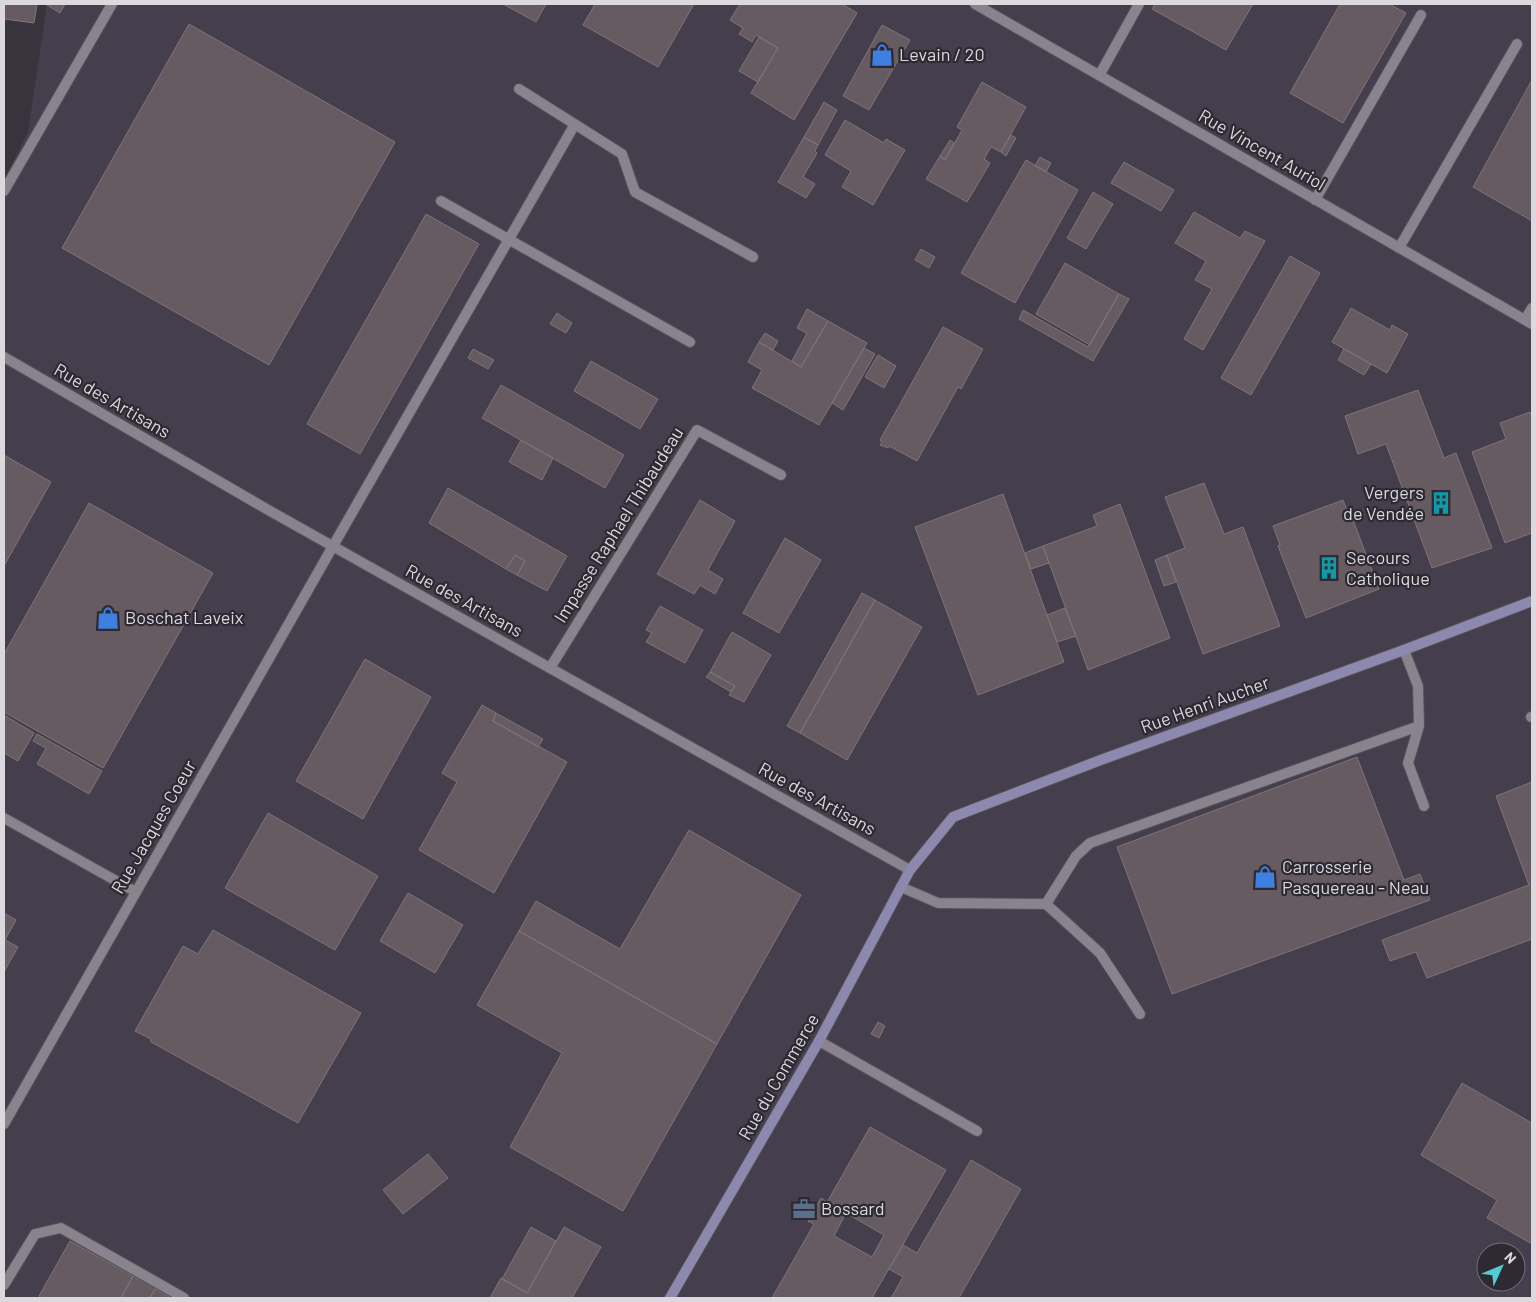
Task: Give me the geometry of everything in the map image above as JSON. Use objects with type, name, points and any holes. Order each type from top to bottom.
[{"type":"street","points":[[4,191],[112,4]]},
{"type":"street","name":"Rue Vincent Auriol","points":[[976,4],[1529,322]]},
{"type":"street","points":[[1100,74],[1139,4]]},
{"type":"street","points":[[1316,200],[1422,15]]},
{"type":"street","points":[[1399,248],[1517,44]]},
{"type":"street","points":[[519,89],[622,154],[635,192],[753,257]]},
{"type":"street","name":"Rue Jacques Coeur","points":[[4,1124],[575,124]]},
{"type":"street","points":[[441,201],[690,342]]},
{"type":"street","points":[[1529,322],[1532,308]]},
{"type":"street","name":"Rue des Artisans","points":[[4,357],[334,546],[910,870]]},
{"type":"street","name":"Impasse Raphael Thibaudeau","points":[[550,668],[697,430],[781,475]]},
{"type":"street","name":"Rue Henri Aucher","points":[[910,870],[952,817],[1098,761],[1404,650],[1532,601]]},
{"type":"street","points":[[1404,650],[1418,686],[1419,726],[1408,763],[1424,806]]},
{"type":"street","points":[[1046,904],[1076,856],[1090,843],[1419,726]]},
{"type":"street","points":[[4,818],[136,892]]},
{"type":"street","name":"Rue du Commerce","points":[[670,1298],[819,1042],[910,870]]},
{"type":"street","points":[[901,887],[938,902],[1046,904],[1100,953],[1140,1014]]},
{"type":"street","points":[[819,1042],[977,1131]]},
{"type":"street","points":[[4,1284],[35,1234],[61,1228],[184,1298]]},
{"type":"shaded area","points":[[47,4],[1532,4],[1532,1298],[4,1298],[4,180],[28,132]]},
{"type":"building","points":[[4,4],[37,4],[34,23],[4,19]]},
{"type":"building","points":[[48,4],[65,4],[60,13]]},
{"type":"building","points":[[503,4],[546,4],[536,22]]},
{"type":"building","points":[[595,4],[694,4],[658,67],[583,25]]},
{"type":"building","points":[[740,4],[842,4],[857,13],[794,120],[751,93],[778,48],[756,35],[752,42],[739,34],[743,28],[730,20]]},
{"type":"building","points":[[1155,4],[1253,4],[1226,50],[1152,9]]},
{"type":"building","points":[[1340,4],[1389,4],[1406,13],[1343,123],[1290,93]]},
{"type":"building","points":[[189,24],[395,142],[269,365],[62,248]]},
{"type":"building","points":[[882,25],[910,40],[869,110],[843,96]]},
{"type":"building","points":[[759,37],[778,48],[758,82],[739,71]]},
{"type":"building","points":[[1532,80],[1532,221],[1473,187]]},
{"type":"building","points":[[982,82],[1026,107],[1001,152],[991,147],[984,159],[990,163],[967,202],[926,179],[940,156],[945,160],[962,130],[957,127]]},
{"type":"building","points":[[824,102],[837,110],[818,145],[804,137]]},
{"type":"building","points":[[845,120],[884,143],[886,139],[905,150],[873,205],[842,187],[851,171],[825,155]]},
{"type":"building","points":[[1011,135],[1016,138],[1006,156],[1001,152]]},
{"type":"building","points":[[804,137],[818,145],[815,151],[817,153],[803,177],[815,184],[806,198],[778,182]]},
{"type":"building","points":[[950,140],[954,143],[945,160],[940,156]]},
{"type":"building","points":[[1040,157],[1051,163],[1046,172],[1035,166]]},
{"type":"building","points":[[1026,160],[1078,190],[1015,303],[961,273]]},
{"type":"building","points":[[1124,162],[1174,190],[1161,211],[1111,183]]},
{"type":"building","points":[[1093,192],[1113,204],[1086,249],[1067,238]]},
{"type":"building","points":[[1194,212],[1240,238],[1245,231],[1265,241],[1203,350],[1184,339],[1212,289],[1195,280],[1206,261],[1175,243]]},
{"type":"building","points":[[426,214],[479,244],[360,454],[307,424]]},
{"type":"building","points":[[921,249],[935,257],[929,268],[915,260]]},
{"type":"building","points":[[1290,256],[1320,273],[1251,395],[1221,378]]},
{"type":"building","points":[[1065,263],[1119,294],[1090,345],[1036,314]]},
{"type":"building","points":[[1119,294],[1129,299],[1093,361],[1019,319],[1023,310],[1088,347]]},
{"type":"building","points":[[1351,308],[1390,330],[1392,325],[1408,334],[1387,373],[1332,342]]},
{"type":"building","points":[[807,309],[828,321],[801,367],[792,361],[807,333],[797,328]]},
{"type":"building","points":[[557,313],[572,323],[566,333],[550,324]]},
{"type":"building","points":[[828,321],[867,343],[819,425],[752,388],[762,370],[748,362],[759,342],[801,367]]},
{"type":"building","points":[[943,327],[983,349],[961,389],[958,387],[917,461],[889,446],[888,448],[880,445],[882,442],[880,440]]},
{"type":"building","points":[[765,333],[778,341],[773,350],[759,342]]},
{"type":"building","points":[[864,348],[875,354],[843,410],[832,403]]},
{"type":"building","points":[[473,349],[494,360],[488,369],[468,358]]},
{"type":"building","points":[[1344,349],[1371,364],[1364,375],[1338,360]]},
{"type":"building","points":[[878,355],[896,366],[884,388],[865,377]]},
{"type":"building","points":[[591,361],[658,399],[640,429],[574,391]]},
{"type":"building","points":[[501,385],[624,455],[605,488],[482,418]]},
{"type":"building","name":"Vergers de Vendée","points":[[1418,390],[1444,458],[1456,453],[1492,548],[1432,568],[1386,444],[1358,454],[1345,416]]},
{"type":"building","points":[[1530,412],[1532,417],[1532,533],[1505,543],[1472,452],[1506,439],[1500,423]]},
{"type":"building","points":[[521,440],[553,458],[542,480],[509,462]]},
{"type":"building","points":[[4,455],[51,482],[4,566]]},
{"type":"building","points":[[1204,483],[1224,534],[1243,527],[1280,626],[1203,654],[1167,555],[1185,548],[1165,497]]},
{"type":"building","points":[[448,488],[567,556],[547,591],[517,575],[525,561],[515,555],[506,569],[429,523]]},
{"type":"building","points":[[1003,494],[1064,662],[978,695],[915,527]]},
{"type":"building","points":[[700,500],[735,521],[708,570],[723,579],[715,594],[700,585],[694,594],[657,574]]},
{"type":"building","name":"Secours Catholique","points":[[1343,500],[1350,518],[1352,517],[1379,589],[1306,618],[1278,546],[1280,545],[1273,526]]},
{"type":"building","points":[[89,503],[213,573],[103,768],[4,712],[4,654]]},
{"type":"building","points":[[1120,504],[1170,638],[1088,670],[1043,546],[1097,526],[1093,515]]},
{"type":"building","points":[[785,538],[821,560],[779,633],[743,613]]},
{"type":"building","points":[[1043,546],[1049,563],[1031,569],[1025,553]]},
{"type":"building","points":[[515,555],[525,561],[517,575],[506,569]]},
{"type":"building","points":[[1167,555],[1176,582],[1164,586],[1155,560]]},
{"type":"building","points":[[862,593],[875,600],[800,733],[787,726]]},
{"type":"building","points":[[875,600],[922,627],[847,760],[800,733]]},
{"type":"building","points":[[660,606],[703,630],[685,663],[646,642],[652,633],[646,630]]},
{"type":"building","points":[[1065,608],[1076,636],[1057,642],[1047,615]]},
{"type":"building","points":[[732,632],[771,655],[744,702],[729,695],[735,686],[710,672]]},
{"type":"building","points":[[365,659],[431,697],[363,819],[296,781]]},
{"type":"building","points":[[710,672],[735,686],[731,692],[706,677]]},
{"type":"building","points":[[482,705],[496,713],[493,721],[567,762],[494,893],[419,850],[457,782],[442,773]]},
{"type":"building","points":[[496,713],[543,739],[538,747],[493,721]]},
{"type":"building","points":[[4,715],[34,733],[18,761],[4,753]]},
{"type":"building","points":[[37,734],[102,771],[89,794],[37,764],[46,748],[33,741]]},
{"type":"building","name":"Carrosserie Pasquereau - Neau","points":[[1357,757],[1404,880],[1420,874],[1430,900],[1172,994],[1117,847]]},
{"type":"building","points":[[1532,782],[1532,939],[1427,978],[1416,952],[1390,961],[1382,940],[1529,885],[1496,796]]},
{"type":"building","points":[[268,813],[378,876],[335,950],[225,888]]},
{"type":"building","points":[[689,830],[801,895],[717,1044],[519,931],[536,901],[620,949]]},
{"type":"building","points":[[408,893],[463,925],[435,973],[380,941]]},
{"type":"building","points":[[4,913],[16,920],[4,942]]},
{"type":"building","points":[[213,930],[361,1013],[298,1123],[151,1042],[151,1039],[135,1031],[183,946],[198,954]]},
{"type":"building","points":[[519,931],[717,1044],[623,1211],[510,1147],[562,1053],[477,1005]]},
{"type":"building","points":[[5,940],[18,947],[4,972],[4,942]]},
{"type":"building","points":[[878,1022],[885,1026],[879,1038],[871,1034]]},
{"type":"building","points":[[1462,1083],[1532,1123],[1532,1244],[1487,1218],[1497,1200],[1421,1155]]},
{"type":"building","points":[[870,1127],[946,1170],[872,1298],[772,1298],[814,1224],[808,1221],[821,1198],[827,1202]],"holes":[[[846,1213],[884,1235],[872,1257],[834,1236]]]},
{"type":"building","points":[[428,1154],[448,1178],[403,1214],[383,1190]]},
{"type":"building","points":[[971,1160],[1021,1189],[959,1298],[891,1298],[903,1277],[889,1269],[903,1245],[917,1253]]},
{"type":"building","points":[[531,1227],[556,1241],[527,1293],[502,1279]]},
{"type":"building","points":[[564,1227],[601,1247],[572,1298],[490,1298],[501,1278],[527,1293]]},
{"type":"building","points":[[70,1241],[133,1276],[121,1298],[42,1298],[39,1296]]},
{"type":"building","points":[[133,1276],[156,1288],[150,1298],[121,1298]]},
{"type":"building","points":[[155,1289],[171,1298],[150,1298]]},
{"type":"place","name":"Levain / 20","points":[[882,55]]},
{"type":"place","name":"Vergers de Vendée","points":[[1441,503]]},
{"type":"place","name":"Secours Catholique","points":[[1329,568]]},
{"type":"place","name":"Boschat Laveix","points":[[108,618]]},
{"type":"place","name":"Carrosserie Pasquereau - Neau","points":[[1265,877]]},
{"type":"place","name":"Bossard","points":[[804,1209]]}]
